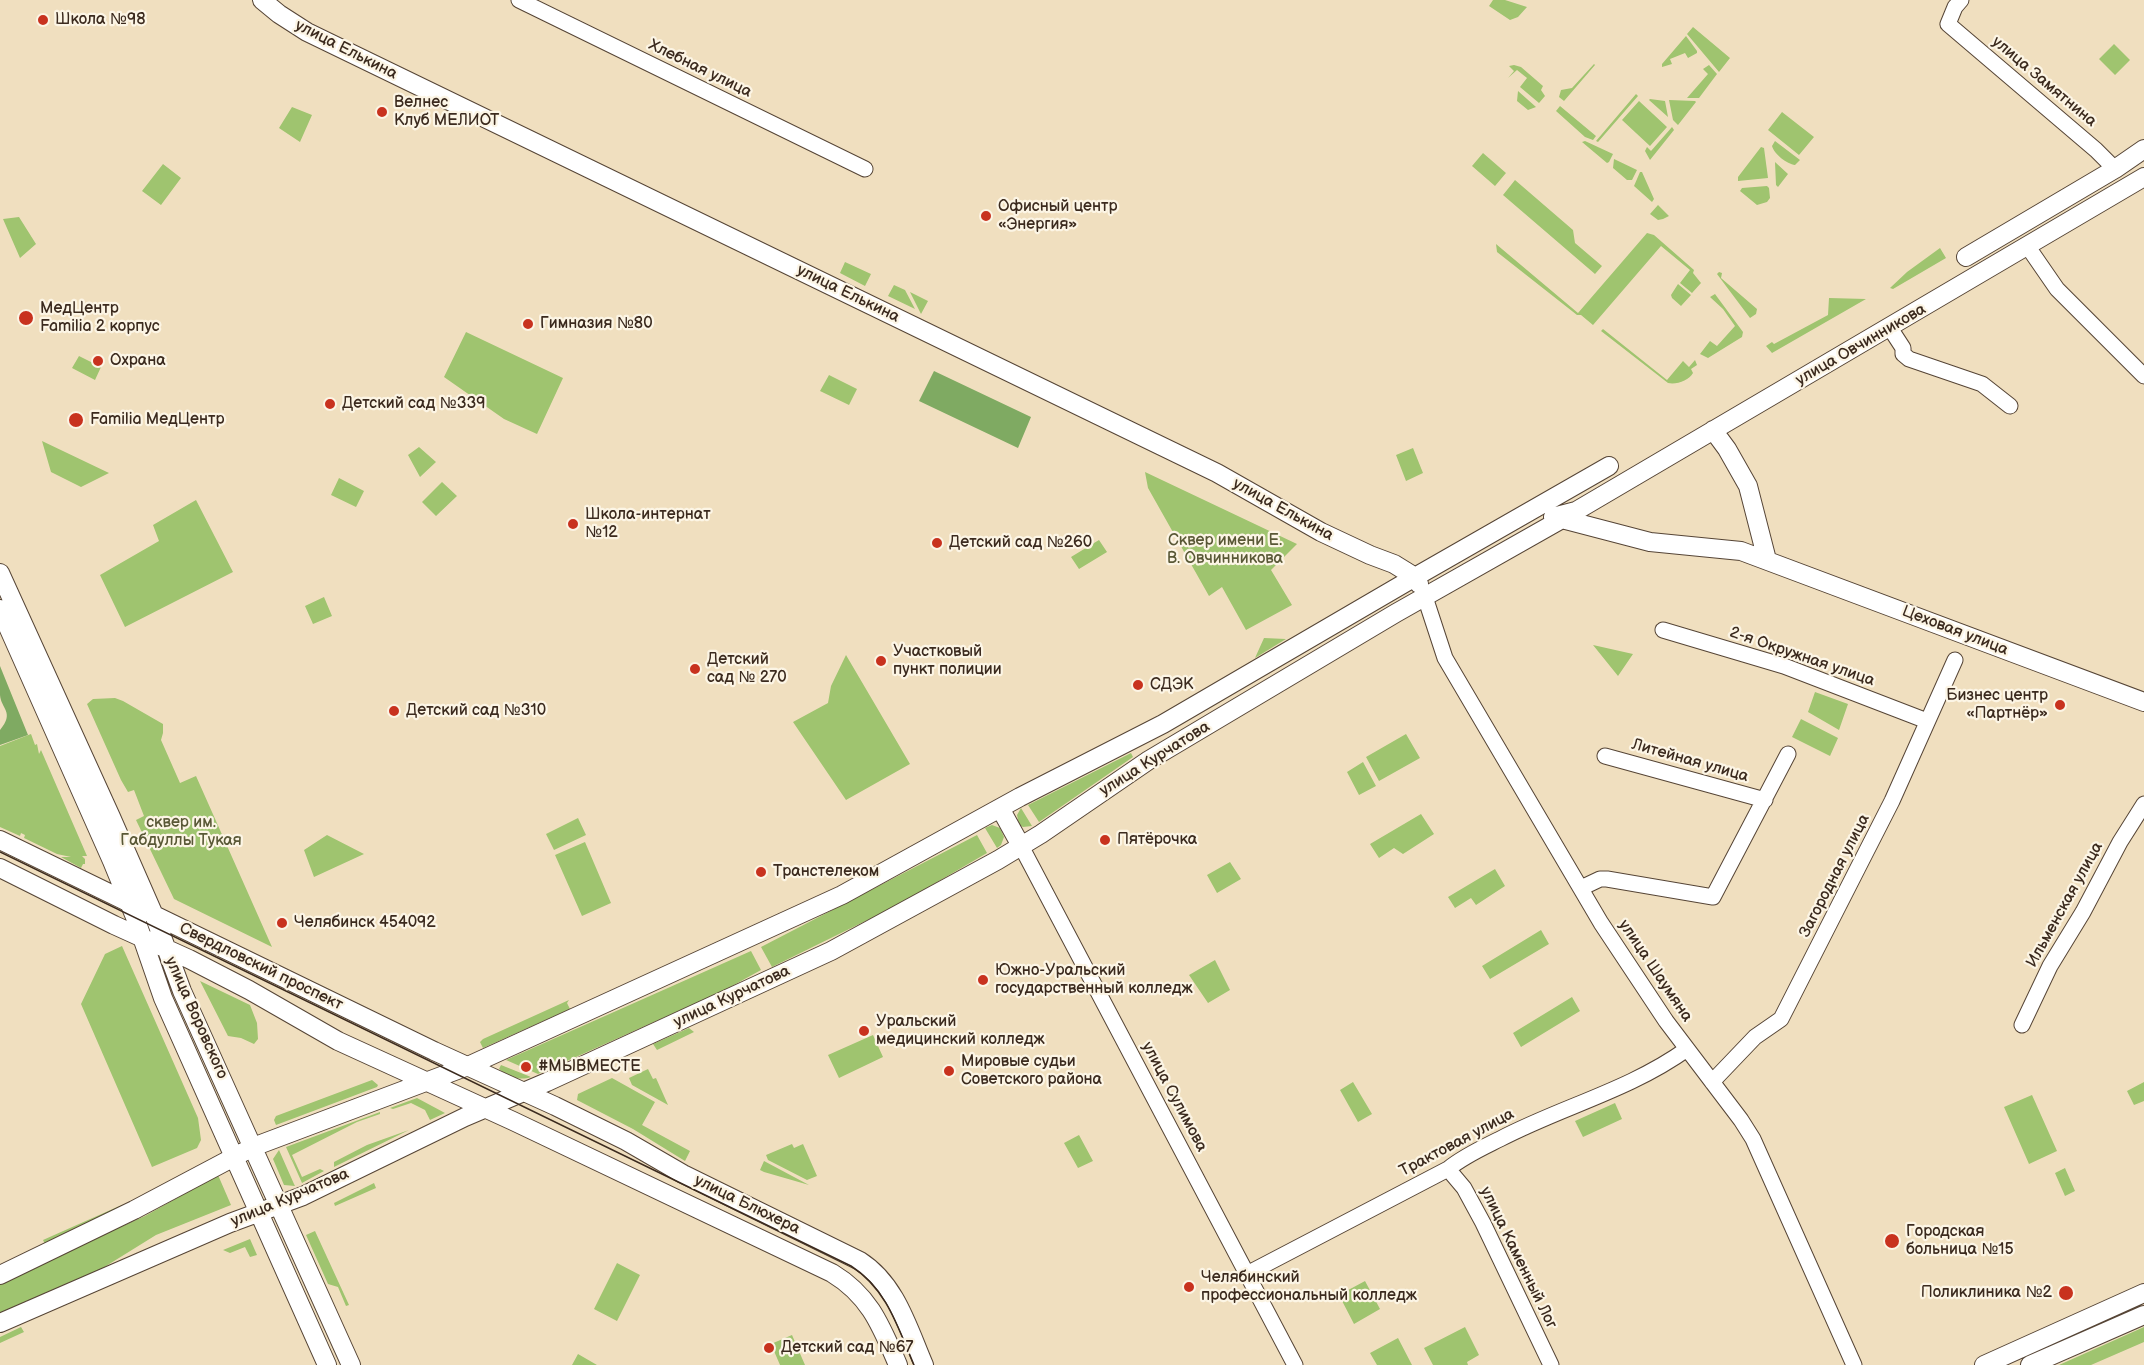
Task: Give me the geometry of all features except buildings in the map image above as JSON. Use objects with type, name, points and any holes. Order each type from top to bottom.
[{"type":"main road","name":"улица Елькина","points":[[262,0],[307,32],[1217,473],[1321,532],[1394,564],[1414,577]]},
{"type":"main road","points":[[1966,257],[2115,169],[2144,149]]},
{"type":"main road","name":"улица Овчинникова","points":[[1425,597],[1890,328],[2144,177]]},
{"type":"main road","points":[[1713,430],[1727,449],[1748,486],[1767,560]]},
{"type":"main road","points":[[1425,597],[1414,577],[1609,466]]},
{"type":"main road","points":[[1491,534],[1569,515]]},
{"type":"main road","name":"Цеховая улица","points":[[1569,515],[1650,542],[1724,548],[1767,560],[2144,702]]},
{"type":"main road","name":"улица Воровского","points":[[0,573],[154,915],[182,991],[351,1365]]},
{"type":"main road","name":"улица Курчатова","points":[[0,1275],[134,1210],[253,1147],[468,1066],[814,909],[1000,808],[1163,724],[1414,577]]},
{"type":"main road","name":"улица Курчатова","points":[[0,1323],[259,1212],[279,1206],[485,1108],[831,951],[1021,846],[1149,760],[1425,597]]},
{"type":"main road","name":"улица Воровского","points":[[0,609],[129,903],[163,998],[327,1365]]},
{"type":"main road","points":[[1000,808],[1021,846]]},
{"type":"main road","name":"Свердловский проспект","points":[[0,840],[524,1092]]},
{"type":"main road","name":"Свердловский проспект","points":[[0,868],[249,990],[338,1041],[485,1108]]},
{"type":"main road","name":"улица Блюхера","points":[[524,1092],[626,1141],[683,1174],[866,1265],[880,1277],[893,1296],[924,1365]]},
{"type":"main road","name":"улица Блюхера","points":[[485,1108],[842,1279],[868,1304],[898,1365]]},
{"type":"main road","points":[[1983,1365],[2144,1293]]},
{"type":"main road","points":[[2030,1365],[2144,1315]]},
{"type":"street","name":"Хлебная улица","points":[[519,0],[865,169]]},
{"type":"street","name":"улица Замятнина","points":[[1961,0],[1955,7],[1948,24],[2096,150],[2115,169]]},
{"type":"street","points":[[2028,246],[2057,289],[2144,376]]},
{"type":"street","points":[[1890,328],[1903,348],[1903,354],[1909,359],[1982,384],[2010,406]]},
{"type":"street","name":"улица Шаумяна","points":[[1425,597],[1444,658],[1581,888],[1642,986],[1753,1138],[1854,1365]]},
{"type":"street","name":"2-я Окружная улица","points":[[1663,630],[1784,666],[1928,721]]},
{"type":"street","name":"Загородная улица","points":[[1712,1082],[1755,1037],[1781,1019],[1892,801],[1955,660]]},
{"type":"street","points":[[1581,888],[1600,879],[1607,879],[1713,897],[1788,754]]},
{"type":"street","name":"Литейная улица","points":[[1605,756],[1765,800]]},
{"type":"street","name":"Ильменская улица","points":[[2022,1025],[2050,966],[2144,804]]},
{"type":"street","name":"улица Сулимова","points":[[1021,846],[1295,1365]]},
{"type":"street","name":"Трактовая улица","points":[[1247,1274],[1448,1169],[1470,1154],[1515,1131],[1643,1076],[1687,1049]]},
{"type":"street","name":"улица Каменный Лог","points":[[1448,1169],[1464,1188],[1483,1223],[1551,1365]]},
{"type":"green space","points":[[1493,0],[1505,0],[1527,7],[1518,17],[1510,20],[1489,6]]},
{"type":"green space","points":[[1693,27],[1730,58],[1719,72],[1687,34]]},
{"type":"green space","points":[[1686,36],[1697,53],[1688,58],[1685,53],[1670,59],[1672,64],[1662,67],[1662,64]]},
{"type":"green space","points":[[2114,44],[2130,60],[2115,75],[2099,59]]},
{"type":"green space","points":[[1594,64],[1564,101],[1559,97],[1561,90],[1572,88]]},
{"type":"green space","points":[[1709,65],[1717,74],[1699,98],[1687,98],[1708,74],[1703,69]]},
{"type":"green space","points":[[1509,66],[1521,67],[1543,86],[1541,90],[1545,96],[1539,103],[1520,87],[1527,78],[1517,70],[1508,78],[1514,71]]},
{"type":"green space","points":[[1518,91],[1536,107],[1528,110],[1517,101]]},
{"type":"green space","points":[[1636,94],[1638,96],[1598,142],[1596,141]]},
{"type":"green space","points":[[1649,100],[1665,101],[1668,117]]},
{"type":"green space","points":[[1669,100],[1696,102],[1678,125],[1673,120]]},
{"type":"green space","points":[[1639,101],[1667,127],[1650,146],[1622,120]]},
{"type":"green space","points":[[1560,106],[1596,136],[1593,140],[1585,137],[1556,111]]},
{"type":"green space","points":[[292,107],[312,115],[300,142],[279,128]]},
{"type":"green space","points":[[1782,112],[1814,137],[1799,155],[1768,130]]},
{"type":"green space","points":[[1672,127],[1674,130],[1650,160],[1645,151],[1647,147],[1651,151]]},
{"type":"green space","points":[[1585,141],[1613,154],[1609,162],[1607,163],[1582,142]]},
{"type":"green space","points":[[1775,141],[1800,160],[1795,165],[1781,158],[1772,146]]},
{"type":"green space","points":[[1761,147],[1764,148],[1768,178],[1738,181],[1738,177]]},
{"type":"green space","points":[[1483,153],[1506,173],[1495,186],[1472,166]]},
{"type":"green space","points":[[1614,159],[1637,170],[1632,180],[1627,180],[1613,168]]},
{"type":"green space","points":[[1775,162],[1788,174],[1778,187],[1776,185]]},
{"type":"green space","points":[[163,164],[181,178],[161,205],[142,191]]},
{"type":"green space","points":[[1640,172],[1654,199],[1652,202],[1634,186]]},
{"type":"green space","points":[[1515,180],[1573,230],[1575,243],[1602,266],[1595,274],[1503,195]]},
{"type":"green space","points":[[1767,186],[1770,198],[1767,202],[1757,205],[1740,191],[1742,188]]},
{"type":"green space","points":[[1658,205],[1669,216],[1658,220],[1650,214]]},
{"type":"green space","points":[[19,217],[36,244],[20,258],[3,219]]},
{"type":"green space","points":[[1647,233],[1654,235],[1694,270],[1693,273],[1701,283],[1692,293],[1680,283],[1690,270],[1661,246],[1593,325],[1497,252],[1496,244],[1578,313]]},
{"type":"green space","points":[[1940,248],[1946,258],[1893,289],[1890,288],[1907,272]]},
{"type":"green space","points":[[845,262],[871,274],[865,286],[840,273]]},
{"type":"green space","points":[[1722,273],[1721,278],[1757,309],[1756,314],[1750,318],[1717,274]]},
{"type":"green space","points":[[1678,284],[1691,295],[1681,306],[1671,295]]},
{"type":"green space","points":[[894,285],[905,290],[915,309],[888,296]]},
{"type":"green space","points":[[910,292],[928,301],[921,314]]},
{"type":"green space","points":[[1715,294],[1743,332],[1742,337],[1708,358],[1700,354],[1710,341],[1717,346],[1735,326],[1723,309],[1710,297]]},
{"type":"green space","points":[[1829,298],[1866,299],[1772,353],[1766,346],[1828,315]]},
{"type":"green space","points":[[1603,329],[1667,380],[1683,361],[1689,367],[1695,360],[1697,365],[1691,369],[1693,373],[1686,380],[1679,383],[1668,383],[1601,331]]},
{"type":"green space","points":[[466,332],[563,378],[537,434],[504,419],[444,377]]},
{"type":"green space","points":[[79,356],[101,367],[95,380],[72,368]]},
{"type":"green space","points":[[934,371],[1031,417],[1018,448],[919,401]]},
{"type":"green space","points":[[829,375],[857,389],[849,405],[820,391]]},
{"type":"green space","points":[[42,441],[109,473],[81,487],[51,472]]},
{"type":"green space","points":[[419,447],[436,462],[420,477],[408,455]]},
{"type":"green space","points":[[1413,448],[1423,473],[1406,481],[1396,455]]},
{"type":"green space","name":"Сквер имени Е. В. Овчинникова","points":[[1145,472],[1297,544],[1271,570],[1292,605],[1246,630],[1222,587],[1209,596],[1148,488]]},
{"type":"green space","points":[[339,478],[364,491],[356,507],[331,495]]},
{"type":"green space","points":[[442,482],[457,496],[436,516],[422,502]]},
{"type":"green space","points":[[196,500],[233,572],[125,627],[100,575],[159,541],[153,525]]},
{"type":"green space","points":[[1099,540],[1107,552],[1079,569],[1071,557]]},
{"type":"green space","points":[[324,597],[332,616],[313,624],[305,606]]},
{"type":"green space","points":[[1264,638],[1286,639],[1255,658]]},
{"type":"green space","points":[[1593,645],[1633,654],[1618,676]]},
{"type":"green space","points":[[846,655],[910,764],[846,800],[793,722],[828,703],[831,686]]},
{"type":"green space","points":[[0,666],[28,735],[0,745],[0,730],[7,715],[0,695]]},
{"type":"green space","points":[[1815,692],[1848,704],[1839,730],[1808,712]]},
{"type":"green space","name":"сквер им. Габдуллы Тукая","points":[[115,698],[163,724],[161,740],[180,783],[196,776],[272,947],[174,899],[136,820],[144,816],[134,790],[128,792],[121,780],[87,704],[93,699]]},
{"type":"green space","points":[[1801,719],[1838,738],[1830,756],[1792,737]]},
{"type":"green space","points":[[31,734],[35,745],[37,744],[39,754],[41,750],[87,856],[82,856],[85,864],[81,868],[61,857],[71,857],[57,854],[24,838],[25,835],[21,833],[20,836],[0,827],[0,746]]},
{"type":"green space","points":[[1406,734],[1420,758],[1379,781],[1366,757]]},
{"type":"green space","points":[[1131,753],[1133,757],[1039,822],[1028,805]]},
{"type":"green space","points":[[1363,762],[1376,786],[1359,795],[1347,772]]},
{"type":"green space","points":[[1021,808],[1032,826],[1019,825],[1017,815]]},
{"type":"green space","points":[[1421,814],[1434,834],[1403,854],[1394,848],[1379,858],[1370,844]]},
{"type":"green space","points":[[578,818],[586,835],[554,850],[546,834]]},
{"type":"green space","points":[[992,825],[1000,828],[1004,837],[997,848],[985,828]]},
{"type":"green space","points":[[327,835],[364,854],[314,877],[304,850]]},
{"type":"green space","points":[[977,835],[987,853],[896,906],[772,967],[761,947]]},
{"type":"green space","points":[[585,842],[611,903],[582,916],[555,855]]},
{"type":"green space","points":[[1230,862],[1241,879],[1217,893],[1207,875]]},
{"type":"green space","points":[[1495,869],[1505,886],[1476,905],[1471,898],[1455,908],[1448,897]]},
{"type":"green space","points":[[1541,930],[1549,944],[1490,979],[1482,966]]},
{"type":"green space","points":[[122,946],[198,1118],[201,1140],[197,1148],[152,1167],[81,1004],[105,954]]},
{"type":"green space","points":[[751,951],[761,970],[723,991],[538,1074],[506,1060]]},
{"type":"green space","points":[[1215,960],[1230,990],[1208,1003],[1189,975]]},
{"type":"green space","points":[[200,981],[250,1005],[257,1023],[258,1039],[254,1044],[241,1038],[228,1036]]},
{"type":"green space","points":[[1572,997],[1580,1011],[1521,1047],[1513,1033]]},
{"type":"green space","points":[[569,1000],[567,1003],[570,1009],[483,1048],[480,1042],[483,1039]]},
{"type":"green space","points":[[689,1028],[694,1032],[657,1050],[653,1044]]},
{"type":"green space","points":[[873,1035],[883,1057],[839,1078],[828,1055]]},
{"type":"green space","points":[[501,1065],[531,1077],[523,1079],[510,1076],[499,1069]]},
{"type":"green space","points":[[648,1069],[653,1079],[656,1078],[668,1105],[632,1085],[629,1078]]},
{"type":"green space","points":[[612,1078],[655,1102],[642,1125],[690,1151],[685,1161],[633,1129],[577,1100],[578,1094]]},
{"type":"green space","points":[[372,1080],[378,1085],[377,1087],[276,1125],[274,1120],[276,1116]]},
{"type":"green space","points":[[1353,1082],[1372,1114],[1358,1122],[1340,1090]]},
{"type":"green space","points":[[2144,1082],[2144,1101],[2134,1105],[2127,1091]]},
{"type":"green space","points":[[2032,1095],[2057,1151],[2029,1164],[2004,1107]]},
{"type":"green space","points":[[417,1098],[445,1113],[430,1120],[425,1110],[411,1103],[390,1108]]},
{"type":"green space","points":[[1615,1103],[1622,1119],[1583,1137],[1575,1121]]},
{"type":"green space","points":[[380,1112],[292,1155],[302,1177],[320,1169],[324,1171],[302,1183],[286,1147]]},
{"type":"green space","points":[[409,1130],[334,1167],[334,1162],[367,1145]]},
{"type":"green space","points":[[1079,1135],[1093,1161],[1078,1168],[1064,1143]]},
{"type":"green space","points":[[792,1144],[794,1148],[803,1144],[817,1176],[807,1180],[768,1160],[766,1155]]},
{"type":"green space","points":[[279,1150],[295,1186],[284,1185],[273,1159]]},
{"type":"green space","points":[[764,1161],[809,1185],[760,1170]]},
{"type":"green space","points":[[2065,1168],[2075,1191],[2065,1196],[2055,1173]]},
{"type":"green space","points":[[218,1175],[231,1205],[156,1235],[98,1271],[0,1315],[0,1281],[145,1216]]},
{"type":"green space","points":[[374,1183],[376,1188],[335,1206],[334,1203]]},
{"type":"green space","points":[[124,1204],[46,1246],[43,1240]]},
{"type":"green space","points":[[315,1231],[349,1305],[346,1306],[338,1287],[328,1284],[306,1235]]},
{"type":"green space","points":[[250,1239],[257,1255],[250,1257],[245,1247],[230,1253],[223,1250]]},
{"type":"green space","points":[[617,1263],[640,1275],[617,1321],[594,1309]]},
{"type":"green space","points":[[1365,1281],[1380,1309],[1354,1324],[1339,1295]]},
{"type":"green space","points":[[21,1327],[24,1332],[0,1343],[0,1337]]},
{"type":"green space","points":[[1465,1327],[1479,1355],[1467,1362],[1468,1365],[1433,1365],[1424,1348]]},
{"type":"green space","points":[[2144,1327],[2144,1342],[2091,1365],[2059,1365]]},
{"type":"green space","points":[[792,1335],[805,1365],[780,1365],[771,1344]]},
{"type":"green space","points":[[1398,1338],[1412,1365],[1377,1365],[1370,1353]]},
{"type":"green space","points":[[578,1354],[597,1365],[572,1365]]},
{"type":"tram line","points":[[0,852],[851,1266],[863,1275],[883,1298],[897,1323],[914,1365]]},
{"type":"place","name":"Школа №98","points":[[43,20]]},
{"type":"place","name":"Велнес Клуб МЕЛИОТ","points":[[382,112]]},
{"type":"place","name":"Офисный центр «Энергия»","points":[[986,216]]},
{"type":"place","name":"МедЦентр Familia 2 корпус","points":[[26,318]]},
{"type":"place","name":"Гимназия №80","points":[[528,324]]},
{"type":"place","name":"Охрана","points":[[98,361]]},
{"type":"place","name":"Детский сад №339","points":[[330,404]]},
{"type":"place","name":"Familia МедЦентр","points":[[76,420]]},
{"type":"place","name":"Школа-интернат №12","points":[[573,524]]},
{"type":"place","name":"Детский сад №260","points":[[937,543]]},
{"type":"place","name":"Участковый пункт полиции","points":[[881,661]]},
{"type":"place","name":"Детский сад № 270","points":[[695,669]]},
{"type":"place","name":"СДЭК","points":[[1138,685]]},
{"type":"place","name":"Бизнес центр «Партнёр»","points":[[2060,705]]},
{"type":"place","name":"Детский сад №310","points":[[394,711]]},
{"type":"place","name":"Пятёрочка","points":[[1105,840]]},
{"type":"place","name":"Транстелеком","points":[[761,872]]},
{"type":"place","name":"Челябинск 454092","points":[[282,923]]},
{"type":"place","name":"Южно-Уральский государственный колледж","points":[[983,980]]},
{"type":"place","name":"Уральский медицинский колледж","points":[[864,1031]]},
{"type":"place","name":"#МЫВМЕСТЕ","points":[[526,1067]]},
{"type":"place","name":"Мировые судьи Советского района","points":[[949,1071]]},
{"type":"place","name":"Городская больница №15","points":[[1892,1241]]},
{"type":"place","name":"Челябинский профессиональный колледж","points":[[1189,1287]]},
{"type":"place","name":"Поликлиника №2","points":[[2066,1293]]},
{"type":"place","name":"Детский сад №67","points":[[769,1348]]}]
